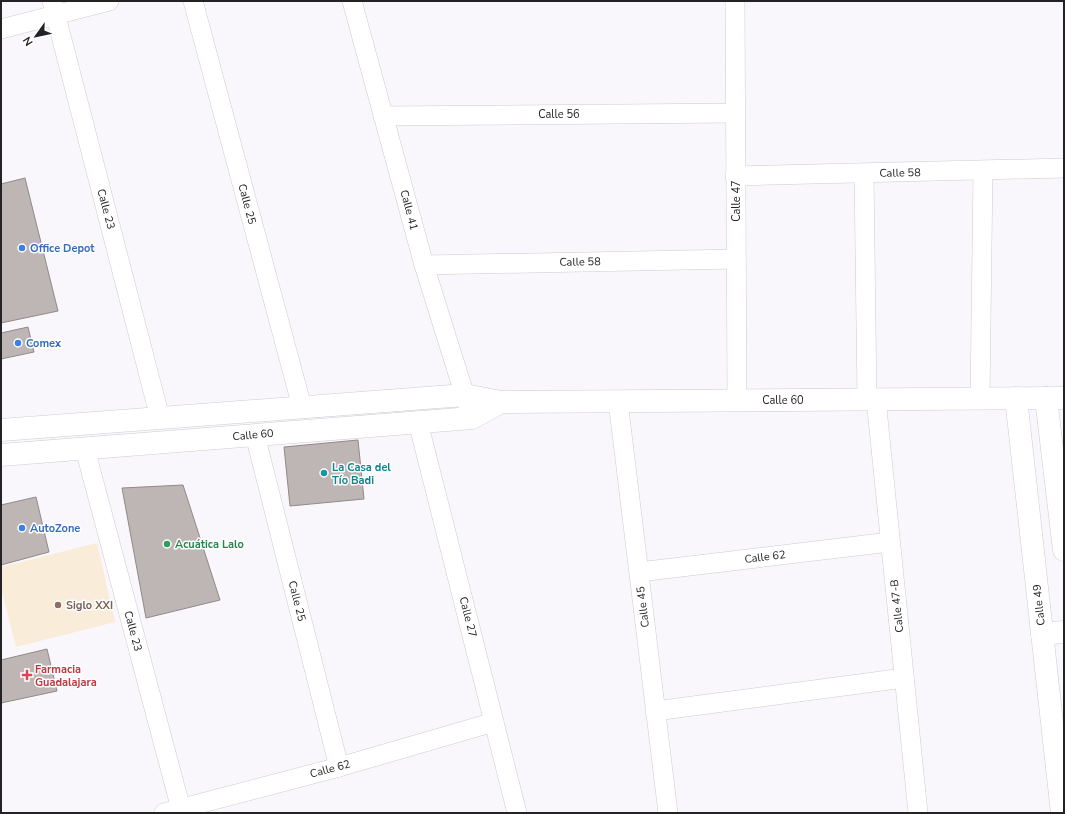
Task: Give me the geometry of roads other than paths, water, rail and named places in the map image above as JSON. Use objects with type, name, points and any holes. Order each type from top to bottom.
[{"type":"street","points":[[1,29],[54,8],[109,1]]},
{"type":"street","name":"Calle 25","points":[[193,1],[302,407]]},
{"type":"street","name":"Calle 41","points":[[352,1],[424,264],[472,418]]},
{"type":"street","name":"Calle 47","points":[[735,1],[737,400]]},
{"type":"street","name":"Calle 23","points":[[54,8],[160,418]]},
{"type":"street","name":"Calle 56","points":[[383,116],[735,112]]},
{"type":"street","name":"Calle 58","points":[[735,176],[1064,168]]},
{"type":"street","points":[[980,398],[983,171]]},
{"type":"street","name":"Calle 47-B","points":[[864,174],[872,399],[890,542],[918,813]]},
{"type":"street","name":"Calle 58","points":[[424,264],[736,259]]},
{"type":"street","name":"Calle 60","points":[[1,430],[465,395],[501,402],[1055,398]]},
{"type":"street","name":"Calle 49","points":[[1016,398],[1062,813]]},
{"type":"street","points":[[1055,398],[1064,550]]},
{"type":"street","name":"Calle 45","points":[[618,401],[668,813]]},
{"type":"street","name":"Calle 60","points":[[1,455],[472,418],[501,402]]},
{"type":"street","name":"Calle 27","points":[[418,422],[517,813]]},
{"type":"street","name":"Calle 25","points":[[255,435],[339,767]]},
{"type":"street","name":"Calle 23","points":[[84,449],[176,812]]},
{"type":"street","name":"Calle 62","points":[[639,572],[890,542]]},
{"type":"street","points":[[1042,634],[1064,632]]},
{"type":"street","points":[[656,711],[904,678]]},
{"type":"street","name":"Calle 62","points":[[176,812],[494,722]]},
{"type":"place","name":"Office Depot","points":[[22,248]]},
{"type":"place","name":"Comex","points":[[18,343]]},
{"type":"place","name":"La Casa del Tío Badi","points":[[324,473]]},
{"type":"place","name":"AutoZone","points":[[22,528]]},
{"type":"place","name":"Acuática Lalo","points":[[167,544]]},
{"type":"place","name":"Siglo XXI","points":[[58,605]]},
{"type":"place","name":"Farmacia Guadalajara","points":[[27,675]]}]
